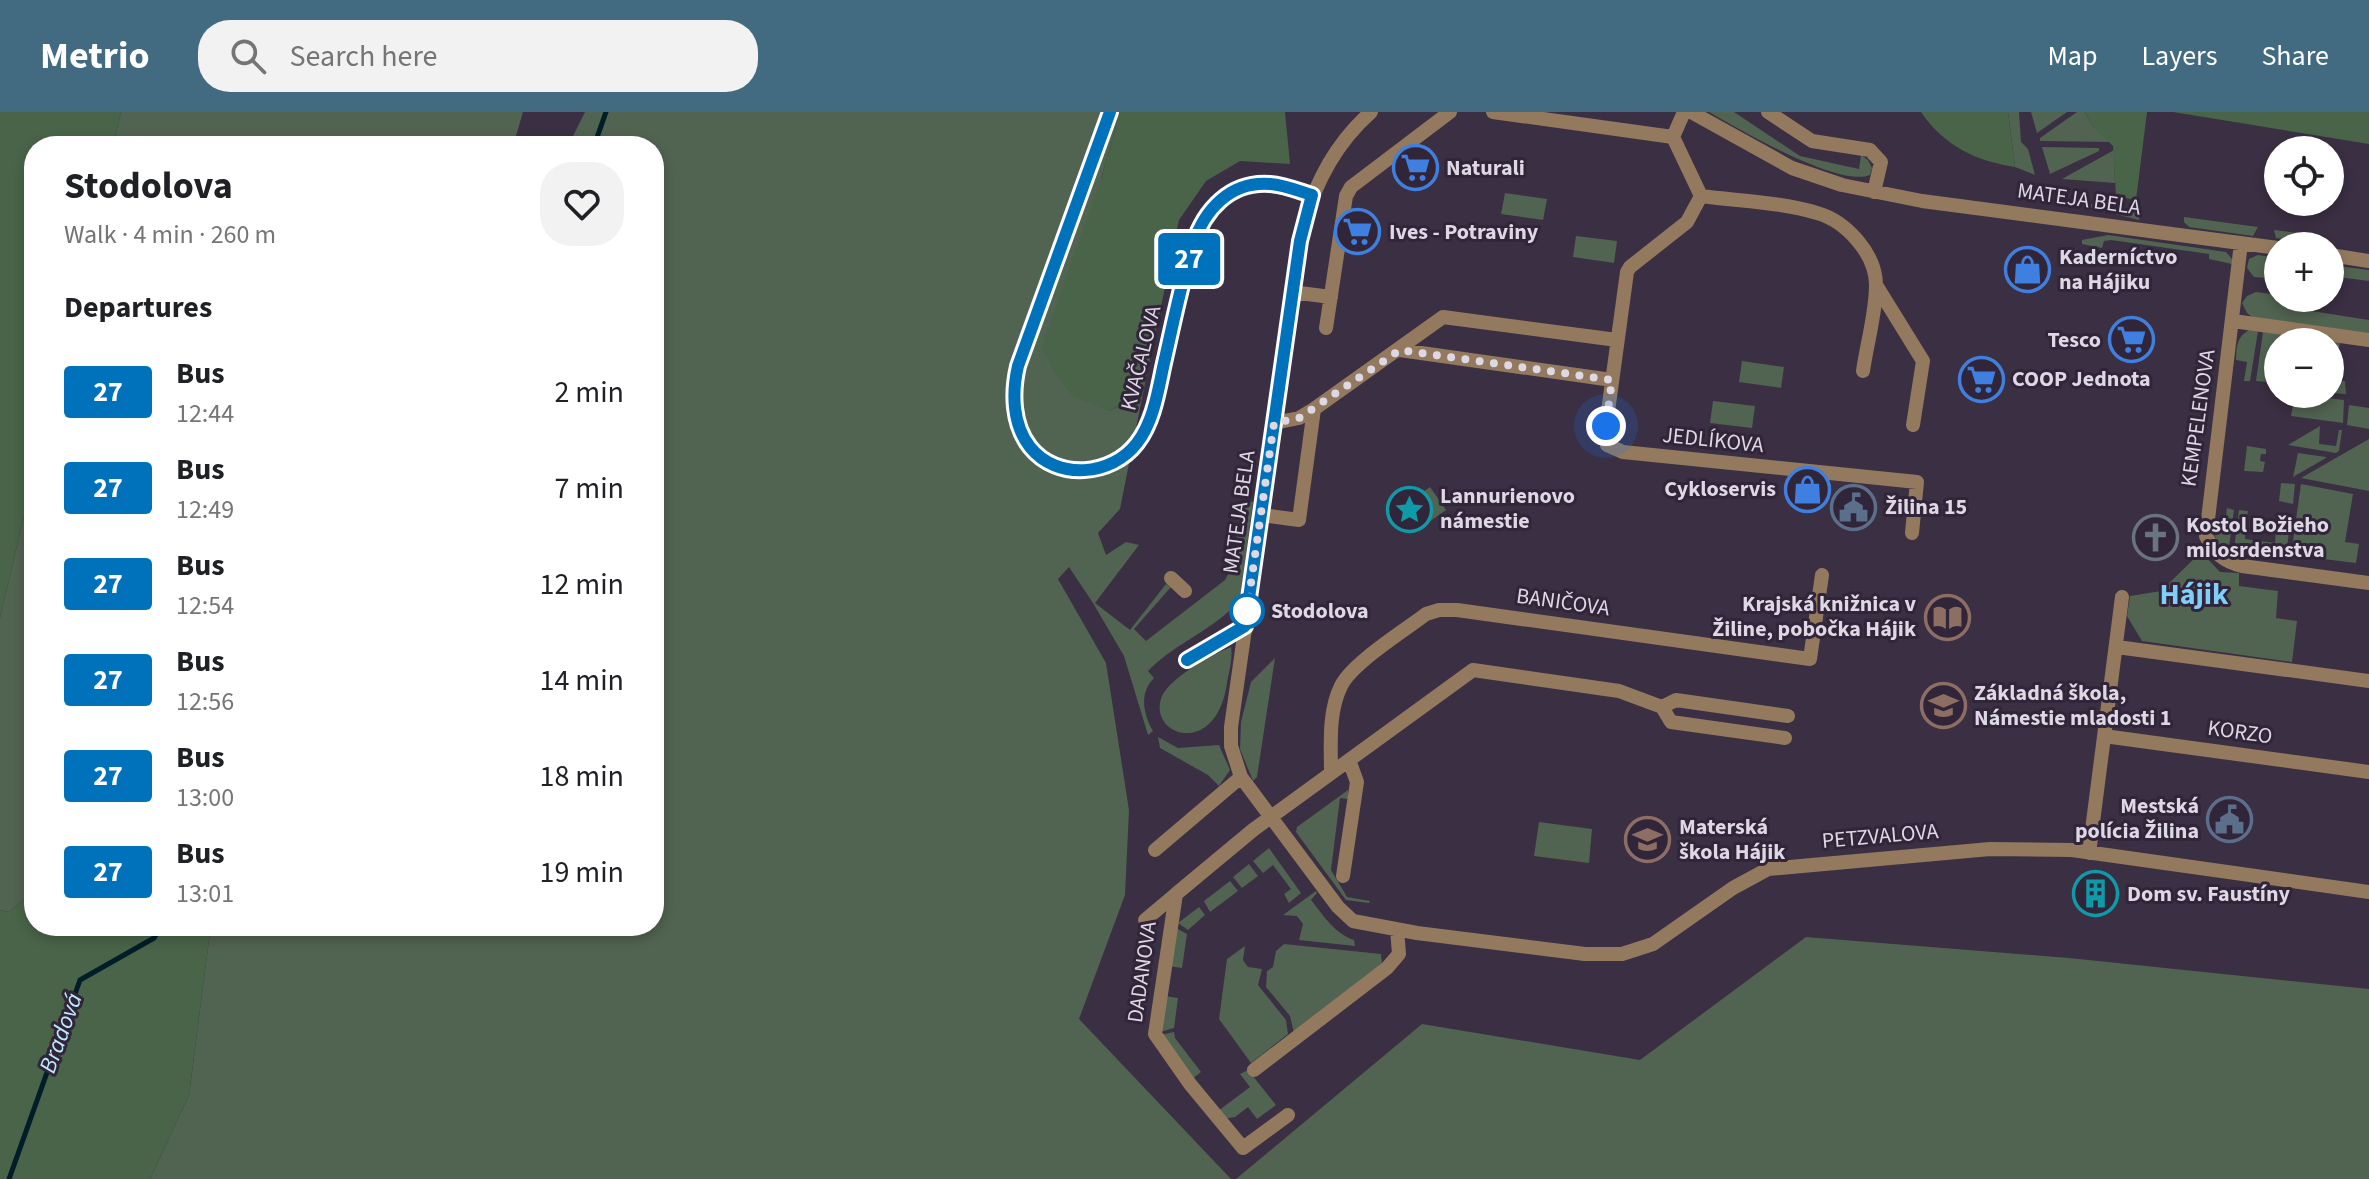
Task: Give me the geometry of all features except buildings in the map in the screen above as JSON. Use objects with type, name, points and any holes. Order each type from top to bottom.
[{"type":"street","name":"KVAČALOVA","points":[[1110,112],[1014,384],[1016,412],[1025,439],[1050,463],[1078,470],[1105,467],[1130,452],[1139,441],[1153,410],[1191,250],[1198,230],[1215,205],[1225,195],[1254,184],[1272,184],[1312,195]]},
{"type":"street","name":"MATEJA BELA","points":[[1371,112],[1328,162],[1312,195],[1303,224],[1231,727],[1231,746],[1241,777],[1338,907],[1353,921],[1417,933]]},
{"type":"street","points":[[1326,328],[1343,204],[1351,187],[1450,112]]},
{"type":"street","points":[[1493,112],[1673,137]]},
{"type":"street","points":[[1684,112],[1673,137],[1701,196],[1816,213],[1830,218],[1865,251],[1876,285],[1923,361],[1913,425]]},
{"type":"street","name":"MATEJA BELA","points":[[1691,112],[1792,168],[1831,182],[1874,192],[1987,209],[2264,246]]},
{"type":"street","points":[[1768,112],[1812,141],[1870,150],[1881,162],[1874,192]]},
{"type":"street","name":"JEDLÍKOVA","points":[[1701,196],[1687,222],[1630,267],[1617,340],[1606,426],[1607,445],[1623,452],[1917,482],[1912,533]]},
{"type":"street","name":"KEMPELENOVA","points":[[2241,243],[2206,536],[2214,552],[2225,561],[2242,566],[2369,583]]},
{"type":"street","points":[[2344,257],[2369,261]]},
{"type":"street","points":[[1863,371],[1876,285]]},
{"type":"street","points":[[1292,292],[1331,297]]},
{"type":"street","points":[[1274,423],[1299,418],[1314,409],[1443,317],[1617,340]]},
{"type":"street","name":"KEMPELENOVA","points":[[2233,321],[2369,340]]},
{"type":"street","points":[[1400,350],[1612,380]]},
{"type":"street","points":[[1261,515],[1299,520],[1314,409]]},
{"type":"street","name":"BANIČOVA","points":[[1331,773],[1335,702],[1341,685],[1351,672],[1426,614],[1457,610],[1810,659],[1822,575]]},
{"type":"street","points":[[1171,578],[1185,591]]},
{"type":"street","points":[[2089,853],[2122,597]]},
{"type":"street","points":[[2117,647],[2369,681]]},
{"type":"street","points":[[1271,818],[1473,670],[1619,691],[1662,707],[1671,722],[1785,738]]},
{"type":"street","points":[[1662,707],[1676,700],[1788,716]]},
{"type":"street","name":"KORZO","points":[[2104,736],[2369,772]]},
{"type":"street","points":[[1343,876],[1357,782],[1349,760]]},
{"type":"street","points":[[1155,850],[1241,777]]},
{"type":"street","name":"DADANOVA","points":[[1271,818],[1176,894],[1155,1034],[1190,1084],[1243,1148],[1288,1115]]},
{"type":"street","name":"PETZVALOVA","points":[[1417,933],[1585,954],[1622,954],[1653,944],[1733,888],[1768,869],[1990,849],[2038,848],[2089,853],[2369,892]]},
{"type":"street","points":[[1145,920],[1176,894]]},
{"type":"street","points":[[1254,1070],[1387,968],[1399,954],[1397,929]]},
{"type":"green space","points":[[0,112],[121,112],[115,136],[24,136],[24,516],[0,618]]},
{"type":"green space","points":[[121,112],[523,112],[516,136],[115,136]]},
{"type":"green space","points":[[585,112],[1120,112],[1101,179],[1109,411],[1143,393],[1120,509],[1098,533],[1106,555],[1126,542],[1139,545],[1095,603],[1130,630],[1166,584],[1171,587],[1134,629],[1146,641],[1225,580],[1233,565],[1241,504],[1253,502],[1238,612],[1229,611],[1148,671],[1154,678],[1144,697],[1145,711],[1153,731],[1148,735],[1124,656],[1069,567],[1058,579],[1106,663],[1129,810],[1125,895],[1079,1019],[1231,1179],[150,1179],[189,1095],[209,936],[664,936],[664,136],[573,136]]},
{"type":"green space","points":[[1120,112],[1285,112],[1290,164],[1240,161],[1206,181],[1179,220],[1143,393],[1109,411],[1073,396],[1055,373],[1042,347],[1101,179]]},
{"type":"green space","points":[[1709,112],[1734,112],[1800,156],[1859,169],[1861,155],[1872,168],[1870,175],[1855,177],[1813,165]]},
{"type":"green space","points":[[1921,112],[2008,112],[2015,167],[1987,161],[1962,150],[1940,134]]},
{"type":"green space","points":[[2008,112],[2019,112],[2021,142],[2028,149],[2035,175],[2015,167]]},
{"type":"green space","points":[[2031,112],[2067,112],[2037,133]]},
{"type":"green space","points":[[2077,112],[2085,112],[2092,125],[2110,142],[2040,141],[2040,138]]},
{"type":"green space","points":[[2085,112],[2147,112],[2136,200],[2116,196],[2113,146],[2092,125]]},
{"type":"green space","points":[[2173,112],[2369,112],[2369,144],[2344,140],[2344,136],[2320,136]]},
{"type":"green space","points":[[2042,147],[2099,148],[2099,151],[2050,174]]},
{"type":"green space","points":[[2114,150],[2115,183],[2062,179]]},
{"type":"green space","points":[[1505,193],[1547,199],[1543,220],[1501,214]]},
{"type":"green space","points":[[2083,203],[2141,211],[2139,220],[2083,206]]},
{"type":"green space","points":[[2184,217],[2258,227],[2253,236],[2189,227]]},
{"type":"green space","points":[[2108,235],[2226,252],[2232,264],[2209,259],[2209,254],[2111,240],[2104,241],[2102,248],[2082,244],[2082,240]]},
{"type":"green space","points":[[1576,236],[1617,241],[1614,263],[1573,257]]},
{"type":"green space","points":[[2264,256],[2264,278],[2254,277],[2247,268],[2249,259]]},
{"type":"green space","points":[[2344,267],[2369,270],[2369,281],[2344,278]]},
{"type":"green space","points":[[2256,292],[2264,293],[2264,312],[2318,312],[2369,320],[2369,335],[2344,331],[2344,328],[2321,328],[2253,318],[2242,303],[2247,296]]},
{"type":"green space","points":[[2249,330],[2258,331],[2250,381],[2244,381],[2247,362],[2236,360],[2239,339]]},
{"type":"green space","points":[[2263,332],[2264,332],[2264,382],[2256,381]]},
{"type":"green space","points":[[1742,361],[1784,367],[1781,388],[1739,382]]},
{"type":"green space","points":[[1713,401],[1755,406],[1752,428],[1710,423]]},
{"type":"green space","points":[[2349,405],[2369,408],[2369,429],[2347,425]]},
{"type":"green space","points":[[2292,408],[2344,408],[2343,423],[2291,416]]},
{"type":"green space","points":[[2320,426],[2319,444],[2336,446],[2339,430],[2342,430],[2339,451],[2288,445]]},
{"type":"green space","points":[[2369,439],[2369,491],[2301,478]]},
{"type":"green space","points":[[2247,446],[2266,449],[2260,461],[2265,462],[2263,472],[2244,471]]},
{"type":"green space","points":[[2298,453],[2326,457],[2326,458],[2293,477]]},
{"type":"green space","points":[[2281,483],[2295,484],[2293,504],[2279,501]]},
{"type":"green space","points":[[2301,484],[2353,494],[2345,542],[2359,544],[2356,563],[2291,555]]},
{"type":"green space","points":[[1430,487],[1446,510],[1422,527],[1406,504]]},
{"type":"green space","points":[[2227,508],[2234,510],[2228,554],[2216,540],[2214,531],[2214,521],[2225,523]]},
{"type":"green space","points":[[2239,510],[2248,511],[2247,518],[2242,517],[2242,525],[2246,526],[2245,539],[2275,543],[2277,516],[2291,518],[2286,554],[2244,549],[2242,560],[2233,557]]},
{"type":"green space","points":[[24,516],[24,899],[9,912],[0,910],[0,618]]},
{"type":"green space","points":[[2201,552],[2220,572],[2239,573],[2239,586],[2278,591],[2276,618],[2297,621],[2292,662],[2142,641],[2127,616],[2130,596],[2161,591]]},
{"type":"green space","points":[[1231,647],[1227,683],[1220,707],[1210,723],[1197,731],[1184,733],[1173,729],[1164,721],[1160,710],[1162,696],[1174,681],[1193,667]]},
{"type":"green space","points":[[1275,658],[1257,777],[1253,781],[1240,749],[1241,722],[1251,682]]},
{"type":"green space","points":[[1158,737],[1178,748],[1219,745],[1230,770],[1219,786],[1208,775],[1160,748]]},
{"type":"green space","points":[[1348,790],[1348,799],[1340,798],[1331,870],[1347,897],[1369,903],[1346,900],[1296,832],[1297,827]]},
{"type":"green space","points":[[1539,822],[1592,829],[1589,863],[1534,856]]},
{"type":"green space","points":[[1269,848],[1301,893],[1289,903],[1284,894],[1291,889],[1273,865],[1263,873],[1253,861]]},
{"type":"green space","points":[[1249,864],[1258,876],[1242,888],[1233,877]]},
{"type":"green space","points":[[1230,881],[1238,891],[1210,912],[1204,901]]},
{"type":"green space","points":[[1316,891],[1311,900],[1335,929],[1354,940],[1355,946],[1299,940],[1303,924],[1297,916],[1283,915]]},
{"type":"green space","points":[[24,899],[24,936],[209,936],[189,1095],[150,1179],[0,1179],[0,910],[9,912]]},
{"type":"green space","points":[[1199,907],[1205,915],[1188,930],[1178,923]]},
{"type":"green space","points":[[1174,927],[1187,934],[1182,968],[1168,966]]},
{"type":"green space","points":[[1806,937],[2069,958],[2369,989],[2369,1179],[1236,1179],[1422,1024],[1640,1060]]},
{"type":"green space","points":[[1284,944],[1381,954],[1382,964],[1294,1033],[1290,1016],[1266,987],[1267,971],[1273,967],[1276,951]]},
{"type":"green space","points":[[1245,946],[1243,960],[1248,967],[1262,969],[1258,985],[1286,1020],[1288,1034],[1251,1063],[1219,1019],[1227,959]]},
{"type":"green space","points":[[1165,996],[1178,998],[1174,1028],[1160,1032]]},
{"type":"green space","points":[[1174,1032],[1175,1038],[1201,1072],[1192,1079],[1160,1035]]},
{"type":"green space","points":[[1248,1070],[1276,1105],[1257,1119],[1248,1107],[1235,1117],[1223,1119],[1218,1111],[1250,1087],[1240,1074]]},
{"type":"waterway","points":[[598,136],[606,112]]},
{"type":"waterway","name":"Bradová","points":[[9,1179],[80,980],[155,936]]},
{"type":"bus line","name":"27","points":[[1110,112],[1014,384],[1016,412],[1025,439],[1040,456],[1062,468],[1092,470],[1105,467],[1130,452],[1139,441],[1153,410],[1188,260],[1198,230],[1215,205],[1225,195],[1254,184],[1272,184],[1312,195],[1300,241],[1245,626],[1187,660]]},
{"type":"place","name":"Naturali","points":[[1415,168]]},
{"type":"place","name":"Ives - Potraviny","points":[[1358,232]]},
{"type":"place","name":"Kaderníctvo na Hájiku","points":[[2028,270]]},
{"type":"place","name":"Tesco","points":[[2132,340]]},
{"type":"place","name":"COOP Jednota","points":[[1981,379]]},
{"type":"place","name":"Cykloservis","points":[[1807,489]]},
{"type":"place","name":"Žilina 15","points":[[1854,507]]},
{"type":"place","name":"Lannurienovo námestie","points":[[1409,509]]},
{"type":"place","name":"Kostol Božieho milosrdenstva","points":[[2155,538]]},
{"type":"place","name":"Stodolova","points":[[1247,611]]},
{"type":"place","name":"Krajská knižnica v Žiline, pobočka Hájik","points":[[1947,617]]},
{"type":"place","name":"Základná škola, Námestie mladosti 1","points":[[1943,706]]},
{"type":"place","name":"Mestská polícia Žilina","points":[[2230,819]]},
{"type":"place","name":"Materská škola Hájik","points":[[1648,840]]},
{"type":"place","name":"Dom sv. Faustíny","points":[[2096,894]]},
{"type":"district","name":"Hájik","points":[[2194,594]]},
{"type":"route","points":[[1247,611],[1274,423],[1299,418],[1400,350],[1612,380],[1606,426]]}]
